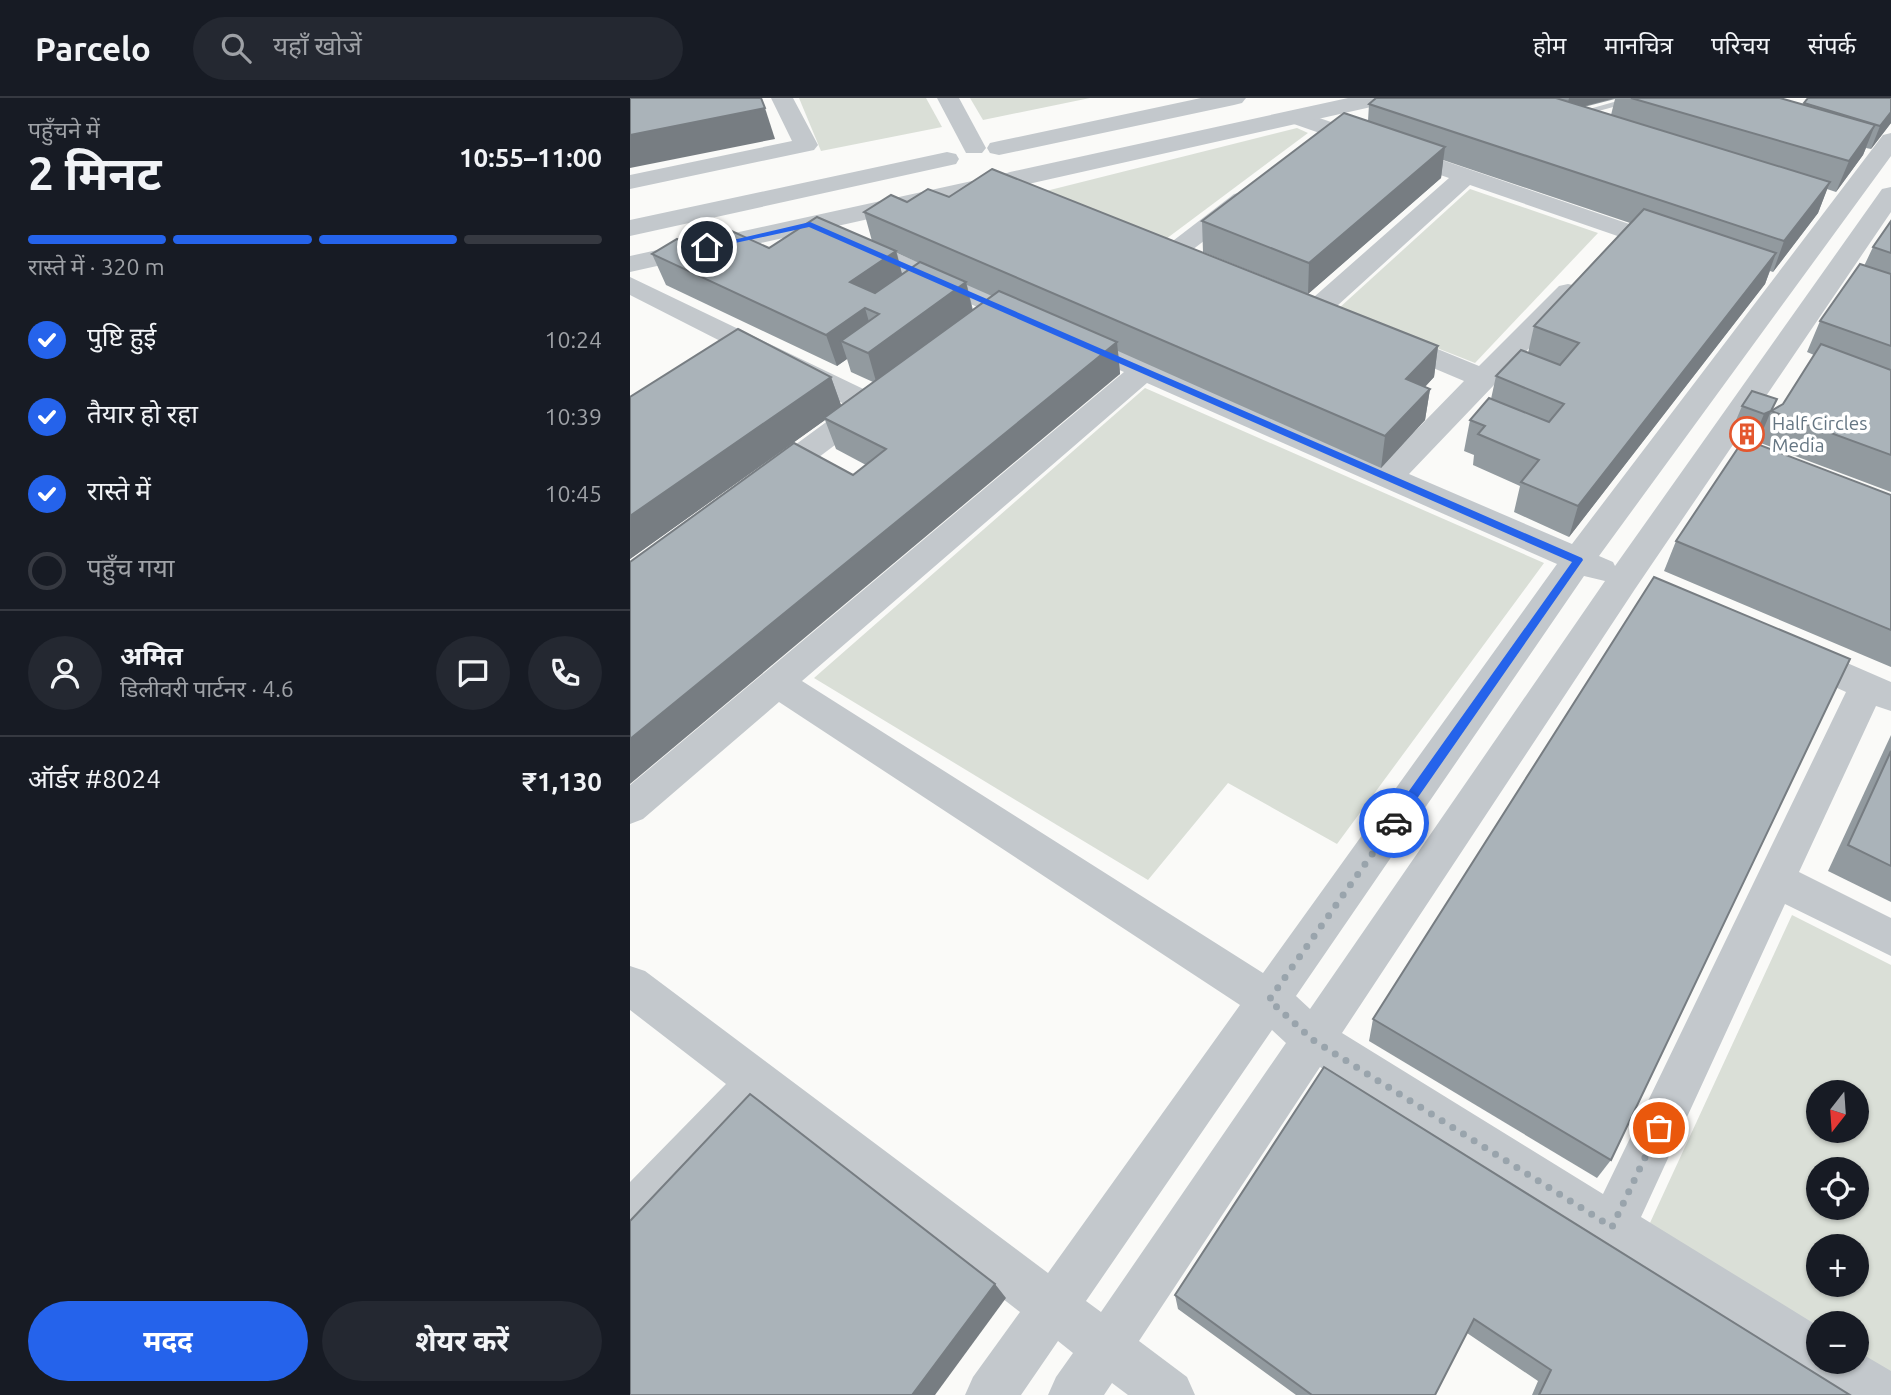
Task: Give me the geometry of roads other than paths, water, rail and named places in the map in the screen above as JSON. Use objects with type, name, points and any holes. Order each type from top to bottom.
[{"type":"street","points":[[630,182],[806,145],[782,98]]},
{"type":"street","points":[[948,98],[986,148],[1013,153],[1020,161],[1020,170],[1007,182]]},
{"type":"street","points":[[630,228],[947,159],[986,148],[1234,98]]},
{"type":"street","points":[[630,264],[1380,98]]},
{"type":"street","points":[[1556,116],[1602,131]]},
{"type":"street","points":[[1296,117],[1466,176],[1607,251],[1692,254]]},
{"type":"street","points":[[1311,146],[1333,130]]},
{"type":"street","points":[[991,1395],[1578,560],[1770,281],[1829,201],[1879,150]]},
{"type":"street","points":[[947,159],[942,166],[944,178],[959,187],[972,188]]},
{"type":"street","points":[[1315,310],[1466,176]]},
{"type":"street","points":[[1007,182],[1041,198]]},
{"type":"street","points":[[1200,263],[1162,247],[1259,187]]},
{"type":"street","points":[[1074,1395],[1313,1040],[1635,585],[1842,286],[1888,204],[1829,201]]},
{"type":"street","points":[[810,224],[990,316],[1144,370],[1635,585]]},
{"type":"street","points":[[1388,477],[1607,251]]},
{"type":"street","points":[[630,285],[733,350],[880,397],[750,493]]},
{"type":"street","points":[[1290,299],[1341,320]]},
{"type":"street","points":[[1367,331],[1484,379]]},
{"type":"street","points":[[630,808],[1144,370]]},
{"type":"street","points":[[1612,1227],[1776,880],[1879,692],[1770,644]]},
{"type":"street","points":[[777,683],[1269,1000],[1313,1040],[1806,1348]]},
{"type":"street","points":[[1776,880],[1891,938]]},
{"type":"street","points":[[630,985],[1169,1395]]},
{"type":"street","points":[[630,1216],[758,1082]]},
{"type":"street","points":[[1848,1374],[1882,1395]]},
{"type":"lane","points":[[1556,116],[1641,98]]},
{"type":"place","name":"Half Circles Media","points":[[1747,434]]}]
